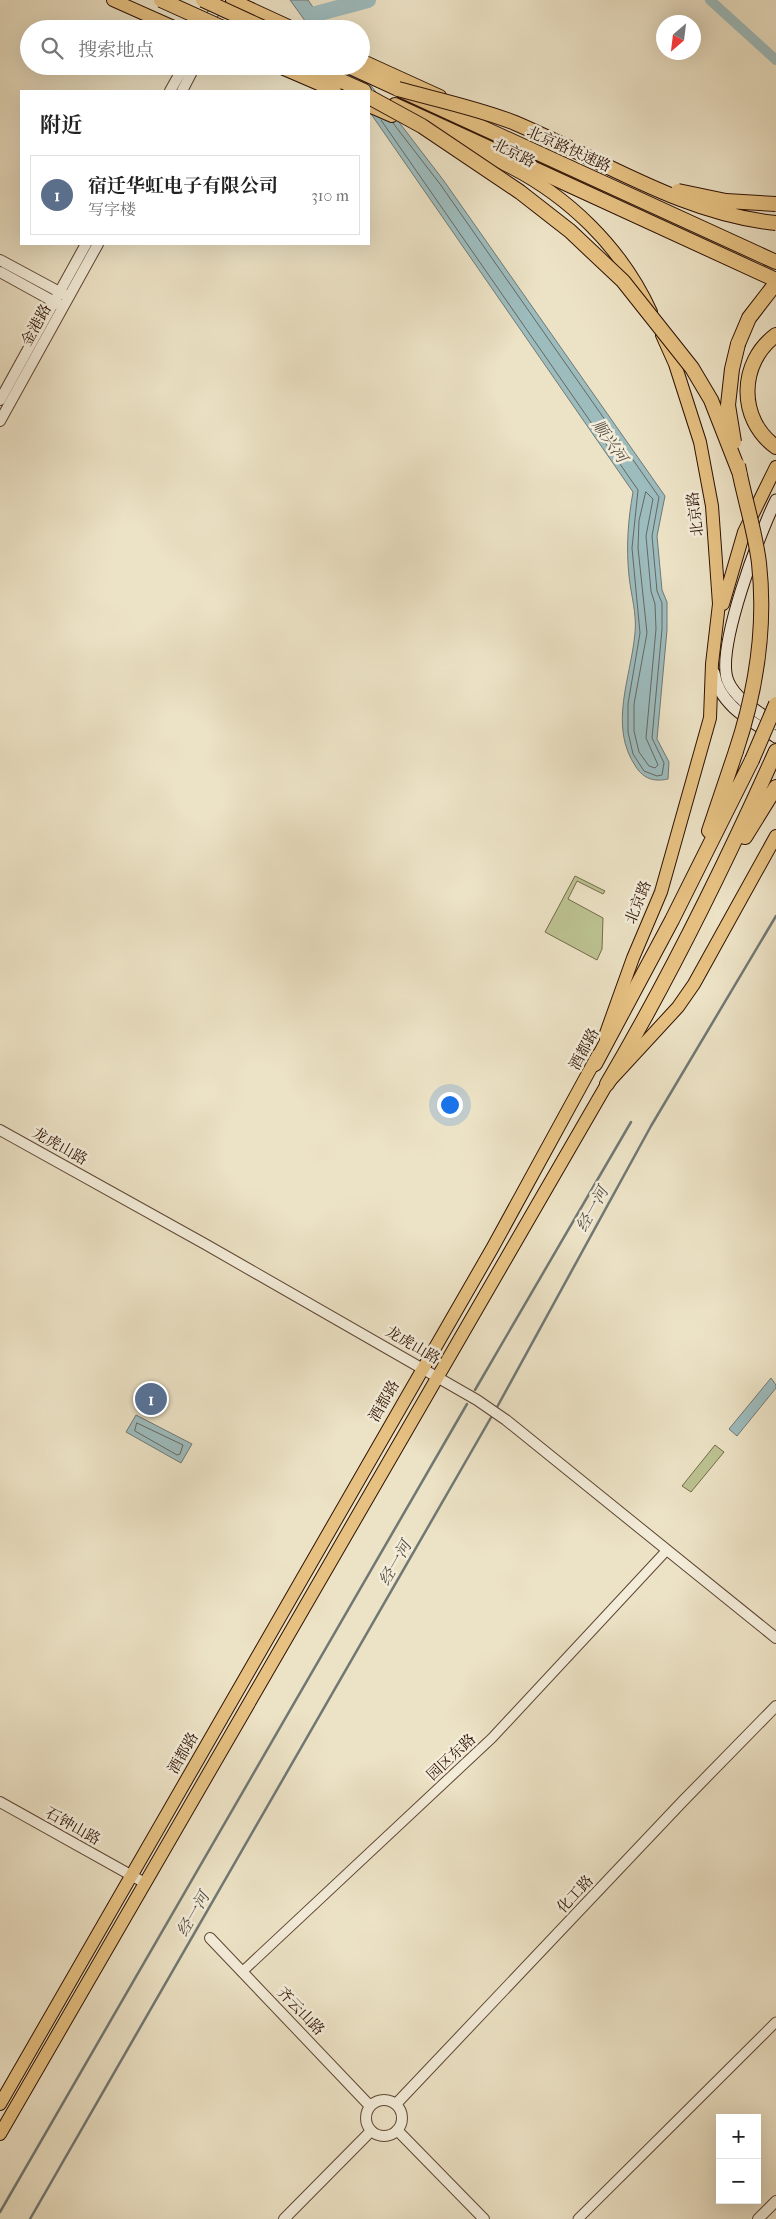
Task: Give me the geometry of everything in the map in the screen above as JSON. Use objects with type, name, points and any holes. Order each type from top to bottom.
[{"type":"highway","points":[[161,0],[205,20]]},
{"type":"highway","points":[[203,0],[246,20]]},
{"type":"highway","points":[[321,75],[335,85],[355,90]]},
{"type":"highway","name":"北京路快速路","points":[[368,75],[776,262]]},
{"type":"highway","points":[[335,85],[359,90]]},
{"type":"highway","points":[[398,89],[513,122],[697,206],[750,220],[776,223]]},
{"type":"highway","points":[[370,95],[776,282],[749,318],[738,344],[732,369],[728,405],[759,564],[760,628],[752,694],[736,751],[687,889]]},
{"type":"highway","points":[[370,96],[422,126],[520,192],[570,231],[623,281],[692,368],[711,400],[740,474]]},
{"type":"highway","points":[[634,178],[663,188],[726,201],[776,204]]},
{"type":"highway","points":[[776,335],[764,343],[756,356],[749,371],[747,387],[749,407],[756,426],[766,440],[776,447]]},
{"type":"highway","name":"酒都路","points":[[595,1064],[752,760],[776,704]]},
{"type":"highway","points":[[607,1084],[636,1035],[700,913],[776,751]]},
{"type":"highway","points":[[700,913],[776,787]]},
{"type":"main road","points":[[113,0],[158,20]]},
{"type":"main road","points":[[232,0],[275,20]]},
{"type":"main road","points":[[370,64],[646,187],[698,200],[734,203],[776,200]]},
{"type":"main road","points":[[304,75],[335,85]]},
{"type":"main road","name":"北京路","points":[[370,106],[505,164],[537,183],[596,229],[640,287],[675,364],[700,442],[712,506],[719,604],[712,664],[710,718],[660,892],[633,958],[595,1064]]},
{"type":"main road","points":[[716,632],[744,532],[776,467]]},
{"type":"main road","points":[[776,500],[764,524],[743,582],[728,650],[725,674],[729,684],[738,694],[776,724]]},
{"type":"main road","points":[[712,664],[715,683],[721,693],[744,716],[776,737]]},
{"type":"main road","points":[[721,693],[738,694]]},
{"type":"main road","points":[[710,718],[721,693]]},
{"type":"main road","points":[[0,2134],[436,1376],[607,1084],[678,1007],[694,984],[776,836]]},
{"type":"main road","name":"酒都路","points":[[0,2104],[595,1064]]},
{"type":"street","points":[[209,20],[220,0]]},
{"type":"street","points":[[221,20],[232,0]]},
{"type":"street","points":[[171,90],[179,75]]},
{"type":"street","points":[[183,90],[190,75]]},
{"type":"street","name":"金港路","points":[[0,421],[61,299],[86,245]]},
{"type":"street","name":"金港路","points":[[0,400],[61,299],[97,245]]},
{"type":"street","points":[[0,260],[61,299]]},
{"type":"street","points":[[0,272],[61,299]]},
{"type":"street","name":"龙虎山路","points":[[0,1130],[477,1400],[506,1420],[776,1638]]},
{"type":"street","name":"园区东路","points":[[242,1972],[492,1738],[667,1550]]},
{"type":"street","name":"化工路","points":[[396,2104],[683,1801],[776,1706]]},
{"type":"street","name":"石钟山路","points":[[0,1802],[145,1883]]},
{"type":"street","name":"齐云山路","points":[[210,1938],[370,2106]]},
{"type":"street","points":[[578,2219],[776,2022]]},
{"type":"street","points":[[386,2099],[396,2104],[402,2117],[397,2130],[390,2135],[382,2136],[371,2131],[366,2118],[370,2106],[375,2102],[386,2099]]},
{"type":"street","points":[[397,2130],[484,2219]]},
{"type":"street","points":[[284,2219],[371,2131]]},
{"type":"street","points":[[758,2219],[776,2201]]},
{"type":"green space","points":[[575,876],[605,891],[603,894],[577,881],[568,899],[603,918],[602,949],[597,960],[545,932]]},
{"type":"green space","points":[[715,1445],[724,1452],[691,1492],[682,1486]]},
{"type":"water","points":[[290,0],[308,0],[322,20],[304,20]]},
{"type":"water","name":"顺兴河","points":[[343,75],[363,75],[444,181],[665,496],[657,536],[662,590],[667,602],[667,630],[657,739],[669,762],[668,779],[654,780],[642,774],[628,751],[623,735],[622,718],[626,684],[635,633],[635,612],[629,576],[628,555],[629,523],[633,492],[370,112],[370,90],[354,90]]},
{"type":"water","points":[[771,1378],[776,1388],[737,1436],[729,1429]]},
{"type":"water","points":[[136,1415],[192,1444],[181,1463],[126,1432]]},
{"type":"waterway","points":[[312,15],[368,0]]},
{"type":"waterway","points":[[710,0],[776,60]]},
{"type":"waterway","name":"经一河","points":[[496,1409],[651,1126],[776,916]]},
{"type":"waterway","name":"经一河","points":[[475,1390],[631,1122]]},
{"type":"waterway","name":"经一河","points":[[0,2212],[467,1404]]},
{"type":"waterway","name":"经一河","points":[[30,2219],[493,1414]]},
{"type":"place","name":"宿迁华虹电子有限公司","points":[[151,1399]]}]
